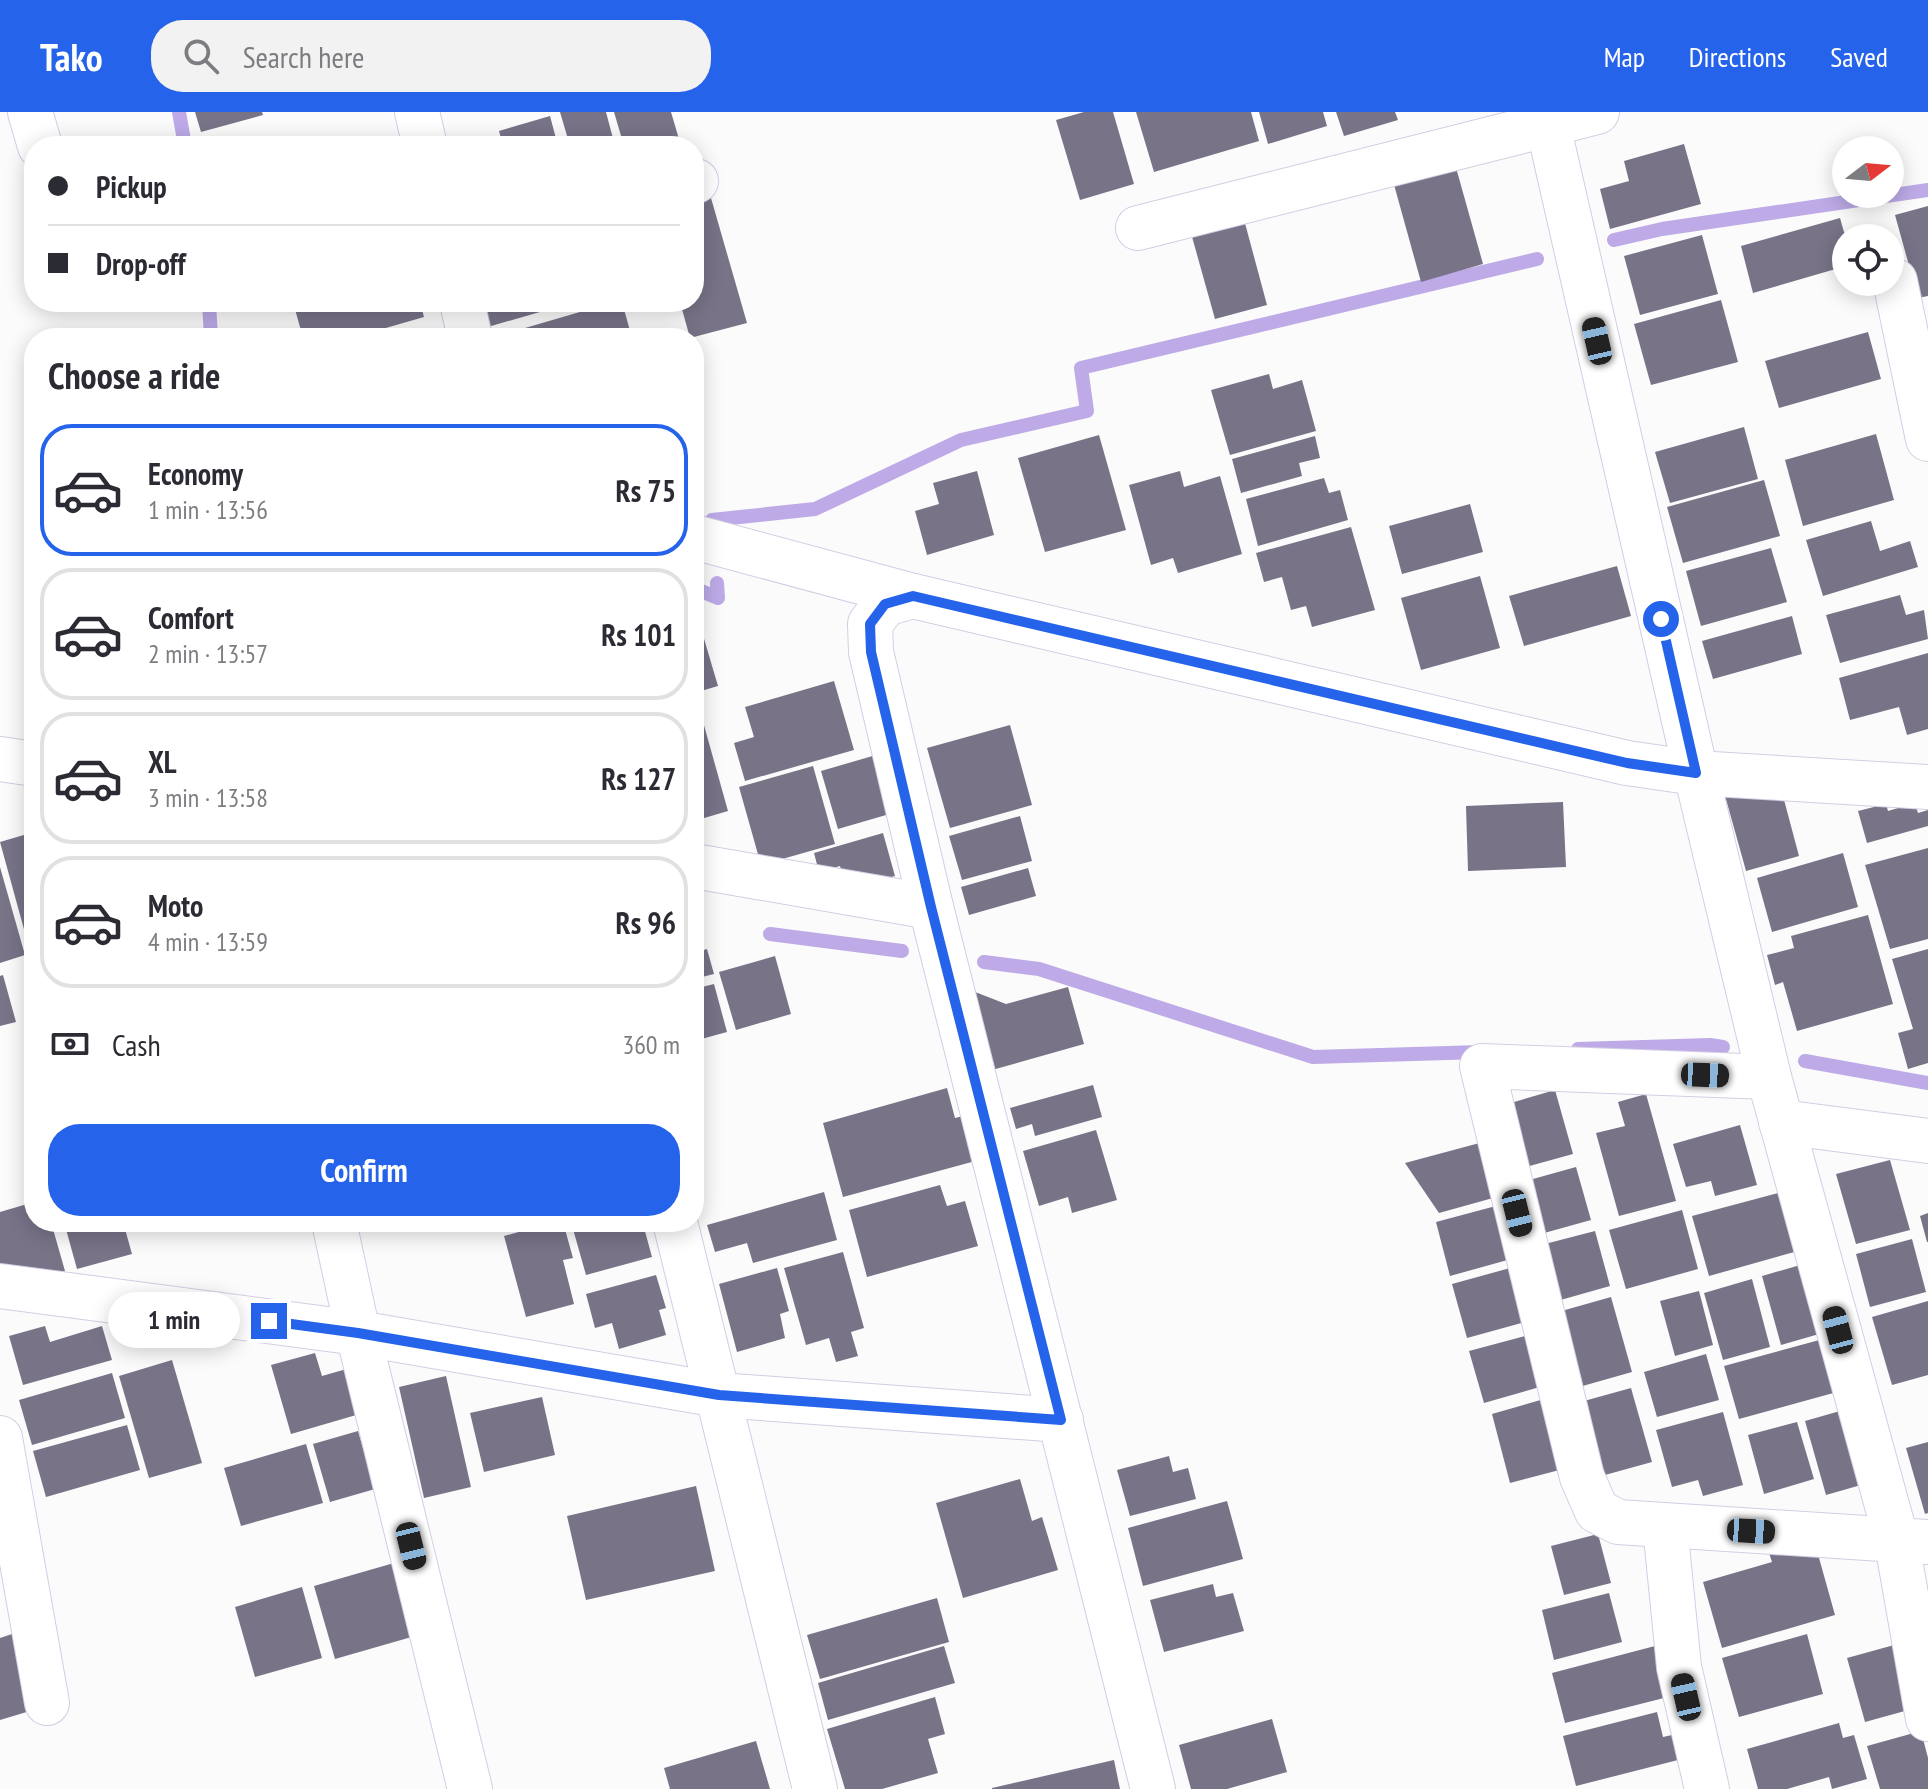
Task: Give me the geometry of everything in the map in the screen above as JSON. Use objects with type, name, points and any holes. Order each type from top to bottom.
[{"type":"street","points":[[30,112],[37,136]]},
{"type":"street","points":[[417,112],[423,136]]},
{"type":"street","points":[[1138,228],[1547,119],[1597,112]]},
{"type":"street","points":[[1547,119],[1696,773],[1769,1077],[1912,1540],[1928,1719]]},
{"type":"street","points":[[1898,296],[1928,439]]},
{"type":"street","points":[[704,540],[913,596],[1627,763],[1696,773],[1928,787]]},
{"type":"street","points":[[913,596],[885,604],[870,624],[871,652],[931,907],[1153,1789]]},
{"type":"street","points":[[0,759],[24,763]]},
{"type":"street","points":[[704,868],[931,907]]},
{"type":"street","points":[[1769,1077],[1482,1066],[1582,1477],[1597,1511],[1618,1522],[1912,1540]]},
{"type":"street","points":[[1781,1122],[1928,1141]]},
{"type":"street","points":[[336,1232],[470,1789]]},
{"type":"street","points":[[678,1232],[815,1789]]},
{"type":"street","points":[[0,1286],[358,1333],[719,1395],[1061,1420]]},
{"type":"street","points":[[0,1438],[47,1703]]},
{"type":"street","points":[[1665,1526],[1679,1667],[1707,1789]]},
{"type":"building","points":[[195,112],[262,112],[263,115],[201,132]]},
{"type":"building","points":[[560,112],[606,112],[612,136],[567,136]]},
{"type":"building","points":[[614,112],[671,112],[678,136],[621,136]]},
{"type":"building","points":[[1084,112],[1113,112],[1134,184],[1080,200],[1056,120]]},
{"type":"building","points":[[1136,112],[1251,112],[1259,141],[1154,172]]},
{"type":"building","points":[[1259,112],[1323,112],[1327,126],[1268,144]]},
{"type":"building","points":[[1336,112],[1395,112],[1398,120],[1344,136]]},
{"type":"building","points":[[550,116],[555,136],[500,136],[499,131]]},
{"type":"building","points":[[1684,144],[1701,204],[1610,229],[1600,189],[1629,181],[1624,161]]},
{"type":"building","points":[[1455,164],[1483,264],[1421,282],[1393,181]]},
{"type":"building","points":[[711,198],[747,323],[704,334],[704,328],[687,328],[683,312],[704,312],[704,200]]},
{"type":"building","points":[[1928,206],[1928,296],[1918,298],[1904,247],[1904,224],[1897,224],[1895,215]]},
{"type":"building","points":[[1242,212],[1267,305],[1215,319],[1189,226]]},
{"type":"building","points":[[1840,218],[1842,224],[1832,224],[1832,270],[1753,293],[1741,246]]},
{"type":"building","points":[[1702,235],[1718,294],[1640,315],[1624,256]]},
{"type":"building","points":[[1721,300],[1738,362],[1651,385],[1634,324]]},
{"type":"building","points":[[296,312],[423,312],[424,317],[386,328],[300,328]]},
{"type":"building","points":[[469,312],[540,312],[484,328],[473,328]]},
{"type":"building","points":[[580,312],[625,312],[629,328],[525,328]]},
{"type":"building","points":[[1868,332],[1881,379],[1779,408],[1765,361]]},
{"type":"building","points":[[1269,374],[1273,389],[1302,380],[1316,431],[1230,455],[1211,390]]},
{"type":"building","points":[[1744,427],[1758,479],[1670,503],[1655,452]]},
{"type":"building","points":[[1876,434],[1894,500],[1803,526],[1785,460]]},
{"type":"building","points":[[1099,435],[1126,530],[1045,552],[1018,458]]},
{"type":"building","points":[[1315,436],[1320,458],[1299,463],[1302,476],[1241,493],[1232,459]]},
{"type":"building","points":[[977,471],[994,535],[927,555],[915,511],[939,504],[933,483]]},
{"type":"building","points":[[1180,471],[1184,487],[1220,476],[1242,554],[1178,573],[1173,558],[1151,565],[1129,485]]},
{"type":"building","points":[[1324,478],[1329,493],[1340,490],[1348,520],[1258,546],[1246,499]]},
{"type":"building","points":[[1764,480],[1780,536],[1683,563],[1667,507]]},
{"type":"building","points":[[1470,504],[1483,552],[1402,574],[1389,526]]},
{"type":"building","points":[[1871,521],[1880,551],[1910,541],[1918,567],[1823,596],[1806,540]]},
{"type":"building","points":[[1351,527],[1375,610],[1312,627],[1306,606],[1291,610],[1282,577],[1264,582],[1256,553]]},
{"type":"building","points":[[1771,548],[1787,602],[1701,626],[1686,571]]},
{"type":"building","points":[[1617,566],[1631,616],[1524,646],[1509,596]]},
{"type":"building","points":[[1480,576],[1500,648],[1421,670],[1401,598]]},
{"type":"building","points":[[1900,595],[1906,615],[1924,610],[1928,639],[1840,663],[1826,615]]},
{"type":"building","points":[[1792,616],[1802,654],[1713,679],[1702,641]]},
{"type":"building","points":[[704,639],[718,686],[704,690]]},
{"type":"building","points":[[1928,653],[1928,729],[1907,735],[1899,707],[1850,720],[1839,678]]},
{"type":"building","points":[[834,681],[854,750],[745,781],[734,743],[754,737],[745,707]]},
{"type":"building","points":[[704,725],[728,811],[704,818]]},
{"type":"building","points":[[1010,725],[1032,805],[950,828],[927,748]]},
{"type":"building","points":[[876,755],[893,813],[838,829],[821,771]]},
{"type":"building","points":[[813,766],[835,844],[761,865],[739,787]]},
{"type":"building","points":[[1761,782],[1766,800],[1783,796],[1799,856],[1746,871],[1724,792]]},
{"type":"building","points":[[1563,802],[1566,867],[1468,871],[1466,806]]},
{"type":"building","points":[[1915,803],[1918,813],[1928,810],[1928,826],[1867,843],[1858,811],[1886,804],[1888,811]]},
{"type":"building","points":[[1020,816],[1032,861],[962,880],[949,836]]},
{"type":"building","points":[[883,833],[895,876],[863,885],[859,871],[843,875],[840,866],[819,872],[814,853]]},
{"type":"building","points":[[24,835],[24,929],[0,842]]},
{"type":"building","points":[[1928,848],[1928,939],[1890,949],[1865,865]]},
{"type":"building","points":[[1843,853],[1858,907],[1772,932],[1757,878]]},
{"type":"building","points":[[0,867],[24,955],[0,963]]},
{"type":"building","points":[[1028,868],[1036,896],[969,915],[961,887]]},
{"type":"building","points":[[1868,915],[1893,1004],[1797,1031],[1783,982],[1775,985],[1767,955],[1794,948],[1791,936]]},
{"type":"building","points":[[707,949],[714,974],[704,976],[704,950]]},
{"type":"building","points":[[1928,949],[1928,1063],[1908,1069],[1898,1033],[1913,1029],[1892,959]]},
{"type":"building","points":[[775,956],[791,1014],[736,1030],[719,972]]},
{"type":"building","points":[[3,975],[16,1022],[0,1026],[0,976]]},
{"type":"building","points":[[714,984],[727,1032],[704,1038],[704,986]]},
{"type":"building","points":[[1068,987],[1084,1044],[992,1070],[970,990],[1006,1004]]},
{"type":"building","points":[[1093,1085],[1102,1117],[1035,1136],[1032,1124],[1016,1129],[1010,1108]]},
{"type":"building","points":[[947,1088],[955,1118],[967,1115],[979,1160],[843,1197],[823,1123]]},
{"type":"building","points":[[1555,1090],[1573,1154],[1522,1168],[1504,1105]]},
{"type":"building","points":[[1646,1094],[1676,1201],[1619,1216],[1596,1133],[1625,1126],[1618,1102]]},
{"type":"building","points":[[1740,1125],[1757,1185],[1715,1196],[1711,1181],[1686,1187],[1673,1144]]},
{"type":"building","points":[[1096,1130],[1117,1200],[1072,1213],[1068,1197],[1039,1206],[1023,1151]]},
{"type":"building","points":[[1487,1141],[1511,1193],[1439,1213],[1405,1163]]},
{"type":"building","points":[[1890,1160],[1910,1230],[1856,1244],[1836,1174]]},
{"type":"building","points":[[1576,1167],[1591,1220],[1537,1235],[1522,1182]]},
{"type":"building","points":[[940,1185],[947,1206],[965,1201],[978,1246],[867,1277],[849,1210]]},
{"type":"building","points":[[824,1192],[837,1240],[753,1263],[747,1243],[715,1252],[707,1225]]},
{"type":"building","points":[[1782,1192],[1798,1251],[1709,1276],[1692,1216]]},
{"type":"building","points":[[1507,1203],[1522,1256],[1450,1276],[1436,1222]]},
{"type":"building","points":[[24,1205],[24,1232],[54,1232],[65,1271],[29,1281],[0,1276],[0,1212]]},
{"type":"building","points":[[1682,1210],[1698,1269],[1626,1289],[1609,1230]]},
{"type":"building","points":[[1928,1213],[1928,1242],[1927,1242],[1920,1216]]},
{"type":"building","points":[[1595,1231],[1610,1286],[1557,1301],[1541,1245]]},
{"type":"building","points":[[67,1232],[126,1232],[132,1254],[77,1269]]},
{"type":"building","points":[[518,1232],[566,1232],[573,1258],[563,1260],[574,1304],[526,1317],[504,1236]]},
{"type":"building","points":[[574,1232],[645,1232],[652,1257],[586,1275]]},
{"type":"building","points":[[1912,1239],[1926,1292],[1870,1307],[1856,1254]]},
{"type":"building","points":[[843,1252],[864,1328],[851,1332],[858,1356],[836,1362],[829,1338],[806,1345],[784,1268]]},
{"type":"building","points":[[1807,1263],[1826,1332],[1781,1345],[1762,1276]]},
{"type":"building","points":[[1521,1265],[1536,1319],[1467,1338],[1452,1284]]},
{"type":"building","points":[[777,1268],[789,1311],[780,1314],[785,1338],[737,1352],[719,1284]]},
{"type":"building","points":[[656,1275],[666,1308],[659,1310],[666,1335],[619,1349],[612,1323],[595,1328],[586,1294]]},
{"type":"building","points":[[1752,1279],[1770,1347],[1723,1360],[1704,1293]]},
{"type":"building","points":[[1699,1291],[1713,1345],[1675,1356],[1660,1301]]},
{"type":"building","points":[[1611,1297],[1632,1372],[1579,1387],[1558,1312]]},
{"type":"building","points":[[1928,1301],[1928,1375],[1892,1385],[1872,1317]]},
{"type":"building","points":[[45,1326],[50,1342],[102,1326],[112,1360],[23,1385],[9,1336]]},
{"type":"building","points":[[1533,1334],[1547,1385],[1484,1403],[1469,1351]]},
{"type":"building","points":[[1823,1339],[1837,1392],[1739,1419],[1724,1366]]},
{"type":"building","points":[[315,1353],[322,1376],[357,1366],[370,1411],[291,1434],[271,1365]]},
{"type":"building","points":[[1706,1354],[1719,1400],[1657,1417],[1644,1372]]},
{"type":"building","points":[[172,1360],[202,1463],[149,1478],[119,1376]]},
{"type":"building","points":[[112,1373],[125,1418],[32,1445],[19,1400]]},
{"type":"building","points":[[446,1376],[471,1487],[424,1498],[399,1387]]},
{"type":"building","points":[[1631,1388],[1652,1462],[1605,1475],[1584,1401]]},
{"type":"building","points":[[542,1397],[555,1455],[484,1472],[470,1413]]},
{"type":"building","points":[[1551,1397],[1571,1467],[1510,1483],[1492,1414]]},
{"type":"building","points":[[1847,1409],[1868,1483],[1826,1495],[1805,1421]]},
{"type":"building","points":[[1723,1412],[1743,1485],[1703,1496],[1698,1480],[1672,1487],[1656,1430]]},
{"type":"building","points":[[1797,1422],[1814,1479],[1764,1494],[1748,1435]]},
{"type":"building","points":[[127,1425],[140,1470],[46,1497],[33,1451]]},
{"type":"building","points":[[358,1431],[375,1489],[330,1502],[313,1444]]},
{"type":"building","points":[[1928,1442],[1928,1513],[1925,1514],[1906,1448]]},
{"type":"building","points":[[306,1444],[323,1503],[241,1526],[224,1468]]},
{"type":"building","points":[[1169,1456],[1173,1472],[1188,1468],[1196,1499],[1130,1516],[1117,1470]]},
{"type":"building","points":[[1020,1479],[1032,1521],[1042,1517],[1058,1570],[963,1598],[936,1503]]},
{"type":"building","points":[[696,1486],[715,1571],[586,1600],[567,1516]]},
{"type":"building","points":[[1227,1501],[1243,1559],[1143,1586],[1128,1528]]},
{"type":"building","points":[[1598,1534],[1611,1583],[1564,1595],[1551,1546]]},
{"type":"building","points":[[1814,1540],[1835,1615],[1722,1648],[1703,1582],[1772,1562],[1769,1553]]},
{"type":"building","points":[[394,1563],[415,1636],[335,1659],[314,1586]]},
{"type":"building","points":[[1213,1584],[1216,1597],[1233,1593],[1244,1631],[1164,1652],[1150,1600]]},
{"type":"building","points":[[302,1587],[322,1658],[255,1677],[235,1607]]},
{"type":"building","points":[[1609,1593],[1622,1642],[1554,1660],[1542,1610]]},
{"type":"building","points":[[937,1598],[949,1642],[820,1679],[807,1635]]},
{"type":"building","points":[[18,1632],[40,1708],[0,1720],[0,1638]]},
{"type":"building","points":[[1807,1634],[1823,1694],[1739,1717],[1722,1658]]},
{"type":"building","points":[[1905,1642],[1923,1706],[1865,1722],[1847,1658]]},
{"type":"building","points":[[944,1646],[955,1683],[828,1720],[818,1683]]},
{"type":"building","points":[[1655,1646],[1668,1697],[1565,1723],[1552,1673]]},
{"type":"building","points":[[935,1697],[945,1734],[928,1739],[938,1773],[882,1789],[845,1789],[827,1729]]},
{"type":"building","points":[[1657,1712],[1663,1737],[1672,1735],[1678,1760],[1576,1786],[1563,1736]]},
{"type":"building","points":[[1272,1719],[1287,1772],[1227,1789],[1191,1789],[1179,1745]]},
{"type":"building","points":[[1839,1723],[1843,1738],[1854,1735],[1867,1779],[1832,1789],[1829,1777],[1787,1789],[1758,1789],[1747,1749]]},
{"type":"building","points":[[1921,1731],[1928,1758],[1928,1789],[1880,1789],[1867,1746]]},
{"type":"building","points":[[756,1741],[770,1789],[670,1789],[664,1768]]},
{"type":"building","points":[[1114,1760],[1120,1789],[992,1789],[992,1788]]},
{"type":"waterway","points":[[179,112],[183,136]]},
{"type":"waterway","points":[[1614,240],[1662,229],[1928,190]]},
{"type":"waterway","points":[[712,520],[815,509],[961,440],[1087,411],[1081,368],[1537,259]]},
{"type":"waterway","points":[[210,312],[210,328]]},
{"type":"waterway","points":[[704,592],[718,598],[717,583]]},
{"type":"waterway","points":[[770,934],[902,951]]},
{"type":"waterway","points":[[984,962],[1039,969],[1313,1057],[1481,1052]]},
{"type":"waterway","points":[[1578,1049],[1723,1047]]},
{"type":"waterway","points":[[1805,1061],[1928,1083]]},
{"type":"route","points":[[269,1321],[358,1333],[719,1395],[1061,1420],[931,907],[871,652],[870,624],[885,604],[913,596],[1627,763],[1696,773],[1661,619]]}]
